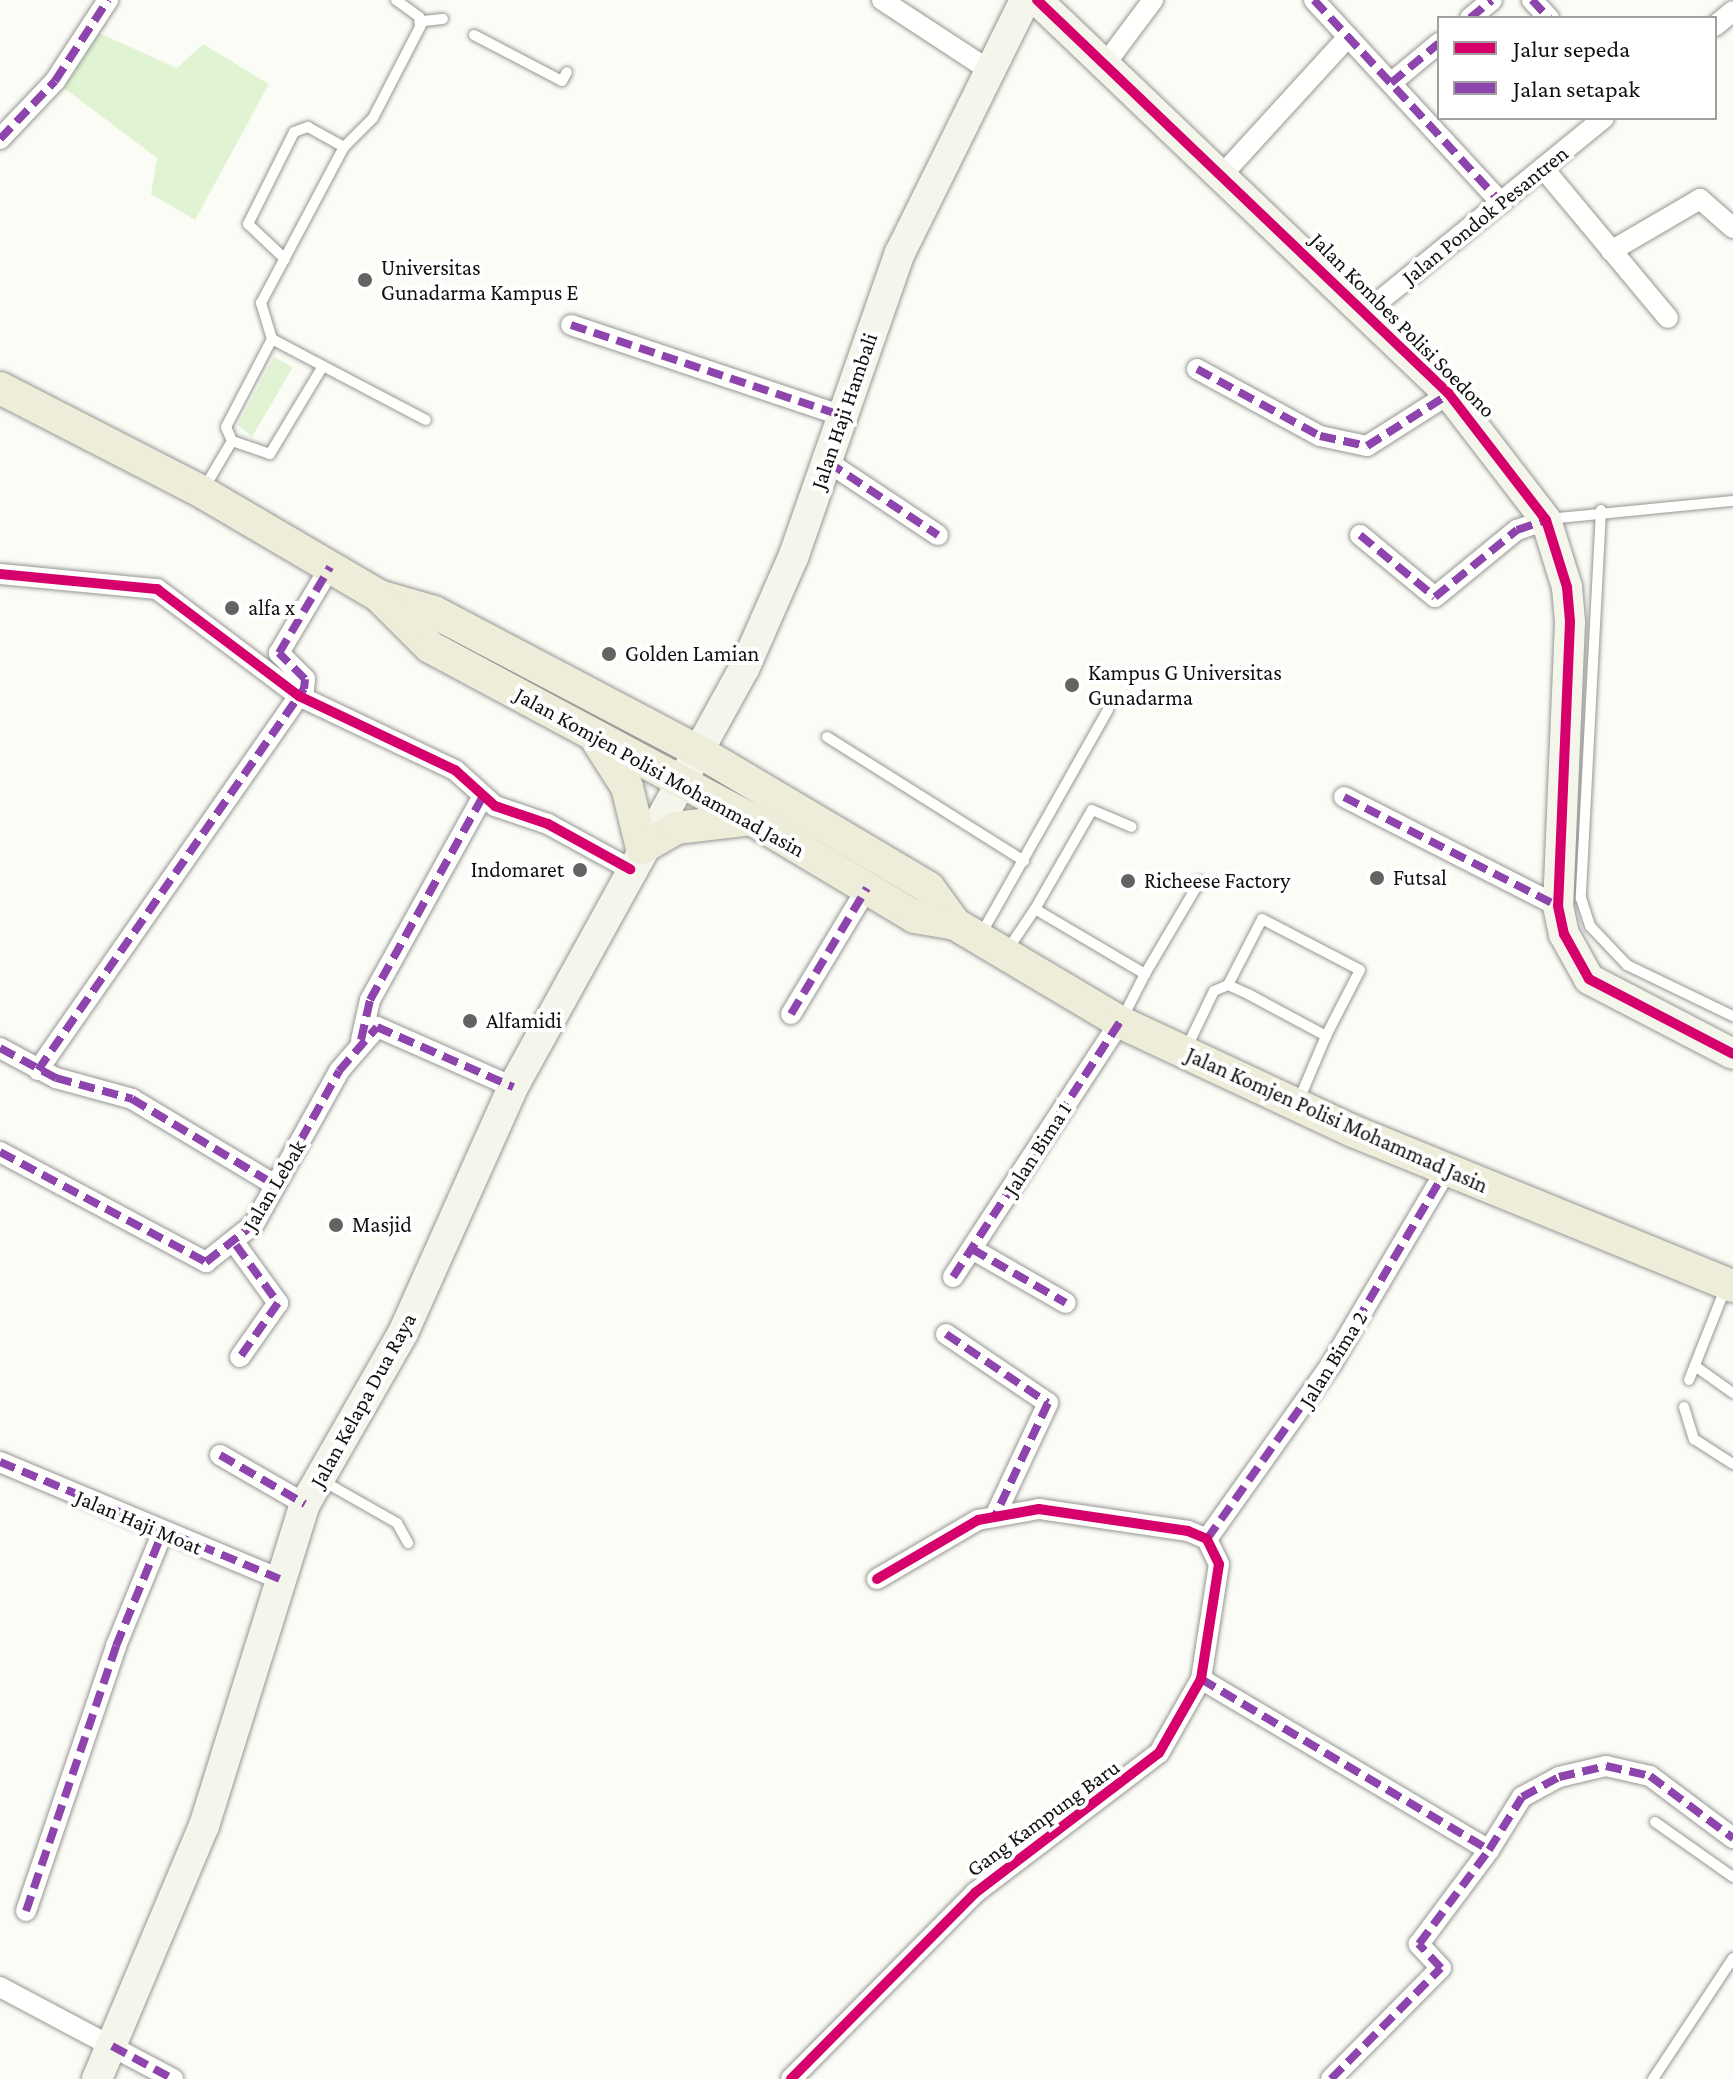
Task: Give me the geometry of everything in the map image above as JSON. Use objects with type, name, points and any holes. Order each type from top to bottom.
[{"type":"main road","name":"Jalan Haji Hambali","points":[[700,752],[776,598],[828,462],[900,253],[1025,0]]},
{"type":"main road","name":"Jalan Kombes Polisi Soedono","points":[[1037,0],[1449,394],[1546,520],[1570,622],[1558,906],[1573,959],[1589,979],[1733,1054]]},
{"type":"main road","name":"Jalan Komjen Polisi Mohammad Jasin","points":[[0,388],[202,492],[379,596],[434,612],[700,752],[929,888],[980,938]]},
{"type":"main road","name":"Jalan Komjen Polisi Mohammad Jasin","points":[[379,596],[413,636],[751,819],[915,917],[980,938],[1120,1022],[1296,1105],[1446,1170],[1730,1285]]},
{"type":"main road","points":[[593,734],[627,787],[636,858],[676,828],[751,819]]},
{"type":"main road","name":"Jalan Kelapa Dua Raya","points":[[97,2079],[199,1841],[280,1579],[312,1491],[403,1333],[513,1087],[636,858],[700,752]]},
{"type":"street","points":[[0,139],[55,81],[108,0]]},
{"type":"street","points":[[882,0],[989,70]]},
{"type":"street","points":[[1106,63],[1153,0]]},
{"type":"street","points":[[1314,0],[1501,203]]},
{"type":"street","points":[[1472,16],[1492,0]]},
{"type":"street","points":[[1532,0],[1547,16]]},
{"type":"street","points":[[1717,24],[1733,11]]},
{"type":"street","points":[[1221,176],[1348,37]]},
{"type":"street","points":[[1391,83],[1437,45]]},
{"type":"street","name":"Jalan Pondok Pesantren","points":[[1366,312],[1602,120]]},
{"type":"street","points":[[1543,168],[1668,318]]},
{"type":"street","points":[[1611,251],[1700,199],[1733,228]]},
{"type":"street","points":[[571,325],[843,416]]},
{"type":"street","points":[[1197,369],[1320,436],[1367,446],[1449,394]]},
{"type":"street","points":[[828,462],[938,535]]},
{"type":"street","points":[[1360,535],[1435,597],[1517,530],[1546,520]]},
{"type":"street","points":[[38,1070],[299,696],[305,679],[279,653],[330,567]]},
{"type":"street","points":[[0,574],[157,589],[299,696],[455,770],[482,798],[636,858]]},
{"type":"street","points":[[1344,797],[1558,906]]},
{"type":"street","name":"Jalan Lebak","points":[[0,1152],[197,1260],[236,1245],[361,1040],[370,1000],[482,798]]},
{"type":"street","points":[[791,1014],[867,888]]},
{"type":"street","name":"Jalan Bima 1","points":[[953,1277],[1120,1022]]},
{"type":"street","points":[[361,1040],[386,1026],[513,1087]]},
{"type":"street","points":[[0,1048],[38,1070],[132,1099],[275,1185]]},
{"type":"street","name":"Jalan Bima 2","points":[[1207,1539],[1332,1363],[1446,1170]]},
{"type":"street","points":[[236,1245],[278,1303],[240,1357]]},
{"type":"street","points":[[972,1249],[1066,1303]]},
{"type":"street","points":[[946,1334],[1048,1403],[996,1514]]},
{"type":"street","points":[[220,1455],[312,1491]]},
{"type":"street","name":"Jalan Haji Moat","points":[[0,1462],[162,1534],[280,1579]]},
{"type":"street","points":[[877,1579],[996,1514],[1039,1509],[1115,1515],[1207,1539]]},
{"type":"street","points":[[26,1911],[116,1646],[162,1534]]},
{"type":"street","name":"Gang Kampung Baru","points":[[791,2079],[975,1893],[1142,1769],[1171,1739],[1201,1679],[1218,1587],[1216,1550],[1207,1539]]},
{"type":"street","points":[[1201,1679],[1489,1850]]},
{"type":"street","points":[[1331,2079],[1441,1968],[1419,1944],[1489,1850],[1522,1797],[1559,1777],[1606,1766],[1650,1776],[1733,1838]]},
{"type":"street","points":[[0,1987],[173,2079]]},
{"type":"lane","points":[[396,0],[419,17],[419,28]]},
{"type":"lane","points":[[426,420],[272,339],[259,312],[344,147],[373,118],[419,28],[432,15],[443,19]]},
{"type":"lane","points":[[474,35],[562,81],[567,72]]},
{"type":"lane","points":[[285,259],[248,224],[294,132],[308,127],[344,147]]},
{"type":"lane","points":[[202,492],[232,441],[228,421],[272,339]]},
{"type":"lane","points":[[232,441],[275,454],[323,366]]},
{"type":"lane","points":[[1546,520],[1601,510],[1733,501]]},
{"type":"lane","points":[[1601,510],[1581,898],[1590,926],[1627,965],[1733,1016]]},
{"type":"lane","points":[[980,938],[1108,710]]},
{"type":"lane","points":[[827,737],[1024,861]]},
{"type":"lane","points":[[980,938],[1035,909],[1092,810],[1132,827]]},
{"type":"lane","points":[[1120,1022],[1200,881]]},
{"type":"lane","points":[[1035,909],[1145,974]]},
{"type":"lane","points":[[1185,1053],[1207,999],[1228,985],[1262,919],[1360,970],[1326,1036],[1296,1105]]},
{"type":"lane","points":[[1228,985],[1326,1036]]},
{"type":"lane","points":[[1689,1380],[1730,1285]]},
{"type":"lane","points":[[1695,1366],[1733,1393]]},
{"type":"lane","points":[[1684,1407],[1694,1439],[1733,1464]]},
{"type":"lane","points":[[312,1491],[397,1523],[408,1543]]},
{"type":"lane","points":[[1655,1822],[1733,1877]]},
{"type":"lane","points":[[1653,2079],[1733,1958]]},
{"type":"green space","points":[[99,33],[177,68],[203,44],[269,84],[195,220],[151,194],[157,158],[64,88]]},
{"type":"green space","points":[[274,357],[293,367],[252,437],[238,425]]},
{"type":"marked path","points":[[0,139],[55,81],[108,0]]},
{"type":"marked path","points":[[1314,0],[1501,203]]},
{"type":"marked path","points":[[1472,16],[1492,0]]},
{"type":"marked path","points":[[1532,0],[1547,16]]},
{"type":"marked path","points":[[1391,83],[1437,45]]},
{"type":"marked path","points":[[571,325],[843,416]]},
{"type":"marked path","points":[[1197,369],[1320,436],[1367,446],[1449,394]]},
{"type":"marked path","points":[[828,462],[938,535]]},
{"type":"marked path","points":[[1360,535],[1435,597],[1517,530],[1546,520]]},
{"type":"marked path","points":[[38,1070],[304,689],[305,679],[279,653],[330,567]]},
{"type":"marked path","points":[[1344,797],[1558,906]]},
{"type":"marked path","points":[[361,1040],[370,1000],[482,798]]},
{"type":"marked path","points":[[791,1014],[867,888]]},
{"type":"marked path","points":[[953,1277],[1120,1022]]},
{"type":"marked path","points":[[0,1152],[206,1262],[254,1224],[339,1071],[377,1027],[513,1087]]},
{"type":"marked path","points":[[0,1048],[56,1078],[132,1099],[275,1185]]},
{"type":"marked path","points":[[1207,1539],[1332,1363],[1446,1170]]},
{"type":"marked path","points":[[236,1245],[278,1303],[240,1357]]},
{"type":"marked path","points":[[972,1249],[1066,1303]]},
{"type":"marked path","points":[[946,1334],[1048,1403],[996,1514]]},
{"type":"marked path","points":[[220,1455],[305,1504]]},
{"type":"marked path","points":[[0,1462],[280,1579]]},
{"type":"marked path","points":[[26,1911],[116,1646],[162,1534]]},
{"type":"marked path","points":[[1201,1679],[1489,1850],[1522,1797],[1559,1777],[1606,1766],[1650,1776],[1733,1838]]},
{"type":"marked path","points":[[1331,2079],[1441,1968],[1419,1944],[1489,1850]]},
{"type":"marked path","points":[[112,2046],[173,2079]]},
{"type":"cycle path","points":[[1037,0],[1449,394],[1546,520],[1567,587],[1570,622],[1558,906],[1564,934],[1589,979],[1733,1054]]},
{"type":"cycle path","points":[[0,574],[157,589],[299,696],[455,770],[495,806],[548,824],[630,869]]},
{"type":"cycle path","points":[[791,2079],[975,1893],[1159,1753],[1201,1679],[1219,1564],[1207,1539],[1188,1531],[1039,1509],[978,1520],[877,1579]]},
{"type":"place","name":"Universitas Gunadarma Kampus E","points":[[365,280]]},
{"type":"place","name":"alfa x","points":[[232,608]]},
{"type":"place","name":"Golden Lamian","points":[[609,654]]},
{"type":"place","name":"Kampus G Universitas Gunadarma","points":[[1072,685]]},
{"type":"place","name":"Indomaret","points":[[580,870]]},
{"type":"place","name":"Futsal","points":[[1377,878]]},
{"type":"place","name":"Richeese Factory","points":[[1128,881]]},
{"type":"place","name":"Alfamidi","points":[[470,1021]]},
{"type":"place","name":"Masjid","points":[[336,1225]]}]
